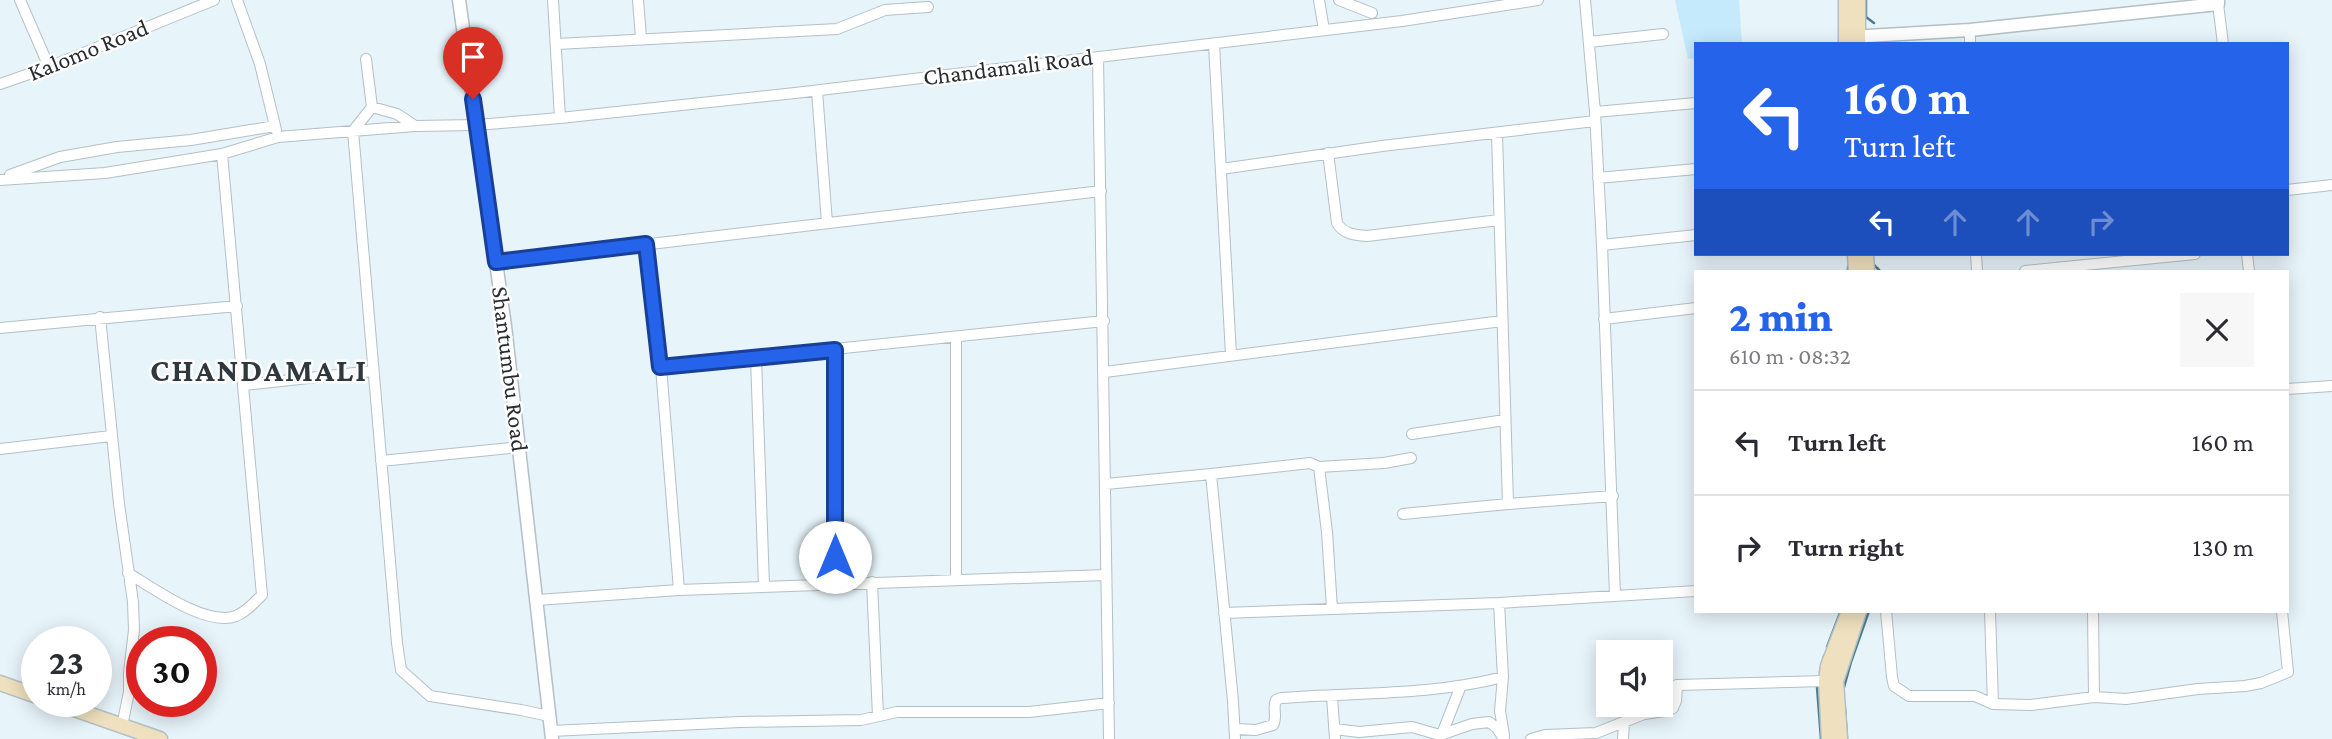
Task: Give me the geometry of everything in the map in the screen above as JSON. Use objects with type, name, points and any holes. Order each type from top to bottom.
[{"type":"main road","points":[[1846,0],[1852,40]]},
{"type":"main road","points":[[1852,40],[1858,0]]},
{"type":"main road","points":[[1829,739],[1826,681],[1828,666],[1848,613]]},
{"type":"main road","points":[[1840,739],[1836,681],[1858,613]]},
{"type":"main road","points":[[0,682],[21,690]]},
{"type":"main road","points":[[96,717],[160,739]]},
{"type":"street","points":[[20,0],[49,67]]},
{"type":"street","name":"Kalomo Road","points":[[0,84],[214,0]]},
{"type":"street","points":[[237,0],[260,64],[278,137]]},
{"type":"street","name":"Shantumbu Road","points":[[459,0],[520,447],[551,735]]},
{"type":"street","points":[[553,0],[560,118]]},
{"type":"street","points":[[638,0],[641,38]]},
{"type":"street","points":[[1319,0],[1324,30]]},
{"type":"street","points":[[1339,0],[1372,13]]},
{"type":"street","name":"Chandamali Road","points":[[0,179],[105,173],[222,154],[278,137],[415,125],[477,125],[560,118],[817,91],[1214,44],[1538,0]]},
{"type":"street","points":[[1585,0],[1602,245],[1615,596]]},
{"type":"street","points":[[1852,40],[1970,30],[2218,2],[2223,42]]},
{"type":"street","points":[[556,44],[836,29],[885,10],[928,7]]},
{"type":"street","points":[[1970,30],[1970,42]]},
{"type":"street","points":[[1589,41],[1663,34]]},
{"type":"street","points":[[1214,44],[1231,355]]},
{"type":"street","points":[[1098,57],[1109,739]]},
{"type":"street","points":[[366,59],[372,107],[353,131],[401,670],[430,696],[549,716]]},
{"type":"street","points":[[817,91],[827,223]]},
{"type":"street","points":[[1221,169],[1497,133],[1595,116],[1694,103]]},
{"type":"street","points":[[372,107],[397,114],[415,125]]},
{"type":"street","points":[[0,179],[60,157],[275,126]]},
{"type":"street","points":[[1497,133],[1508,504]]},
{"type":"street","points":[[1328,153],[1338,223],[1349,233],[1367,236],[1499,219]]},
{"type":"street","points":[[128,573],[179,603],[213,616],[229,618],[238,615],[261,595],[222,154]]},
{"type":"street","points":[[1598,178],[1694,169]]},
{"type":"street","points":[[2289,190],[2332,184]]},
{"type":"street","points":[[496,262],[1101,191]]},
{"type":"street","points":[[1602,245],[1694,235]]},
{"type":"street","points":[[646,244],[660,367],[679,590]]},
{"type":"street","points":[[2074,256],[2074,267]]},
{"type":"street","points":[[2037,270],[2176,256]]},
{"type":"street","points":[[0,328],[237,306]]},
{"type":"street","points":[[1604,319],[1694,308]]},
{"type":"street","points":[[100,317],[111,436],[133,602],[134,630],[129,692],[122,726]]},
{"type":"street","points":[[660,367],[1104,321]]},
{"type":"street","points":[[1105,372],[1502,321]]},
{"type":"street","points":[[956,338],[956,579]]},
{"type":"street","points":[[835,350],[835,583]]},
{"type":"street","points":[[756,358],[764,586]]},
{"type":"street","points":[[244,385],[373,371]]},
{"type":"street","points":[[2289,389],[2332,386]]},
{"type":"street","points":[[1412,434],[1505,420]]},
{"type":"street","points":[[0,449],[111,436]]},
{"type":"street","points":[[382,461],[520,447]]},
{"type":"street","points":[[1106,484],[1310,463],[1319,467],[1384,463],[1411,458]]},
{"type":"street","points":[[1319,467],[1332,609]]},
{"type":"street","points":[[1211,474],[1235,734],[1273,725],[1276,700],[1460,688],[1503,677]]},
{"type":"street","points":[[1403,514],[1613,496]]},
{"type":"street","points":[[537,600],[764,586],[1106,575]]},
{"type":"street","points":[[872,582],[878,716]]},
{"type":"street","points":[[1224,613],[1499,603],[1694,591]]},
{"type":"street","points":[[1499,603],[1503,677],[1500,711],[1504,739]]},
{"type":"street","points":[[1886,613],[1892,677],[1894,686],[1899,691],[1909,696],[1975,696],[1993,704],[2043,704],[2094,697],[2126,699],[2261,683],[2288,672],[2282,613]]},
{"type":"street","points":[[1990,613],[1993,704]]},
{"type":"street","points":[[2092,613],[2094,697]]},
{"type":"street","points":[[1531,739],[1538,735],[1595,733],[1644,714],[1665,711],[1673,708],[1677,685],[1826,681]]},
{"type":"street","points":[[1440,737],[1460,688]]},
{"type":"street","points":[[1332,696],[1335,734],[1412,727],[1440,737],[1472,724],[1489,722],[1504,739]]},
{"type":"street","points":[[551,735],[740,722],[861,720],[897,712],[1039,712],[1109,702]]},
{"type":"street","points":[[1622,739],[1623,722]]},
{"type":"shaded area","points":[[1675,0],[1739,0],[1742,42],[1694,42],[1694,58],[1688,59]]},
{"type":"waterway","points":[[1866,0],[1866,17],[1874,23]]},
{"type":"waterway","points":[[1873,264],[1879,270]]},
{"type":"waterway","points":[[1827,647],[1840,613]]},
{"type":"waterway","points":[[1843,691],[1868,613]]},
{"type":"waterway","points":[[1820,672],[1824,656]]},
{"type":"waterway","points":[[1817,687],[1821,739]]},
{"type":"waterway","points":[[1845,708],[1847,739]]},
{"type":"district","name":"CHANDAMALI","points":[[259,370]]},
{"type":"route","points":[[473,99],[496,262],[646,244],[660,367],[835,350],[835,557]]}]
